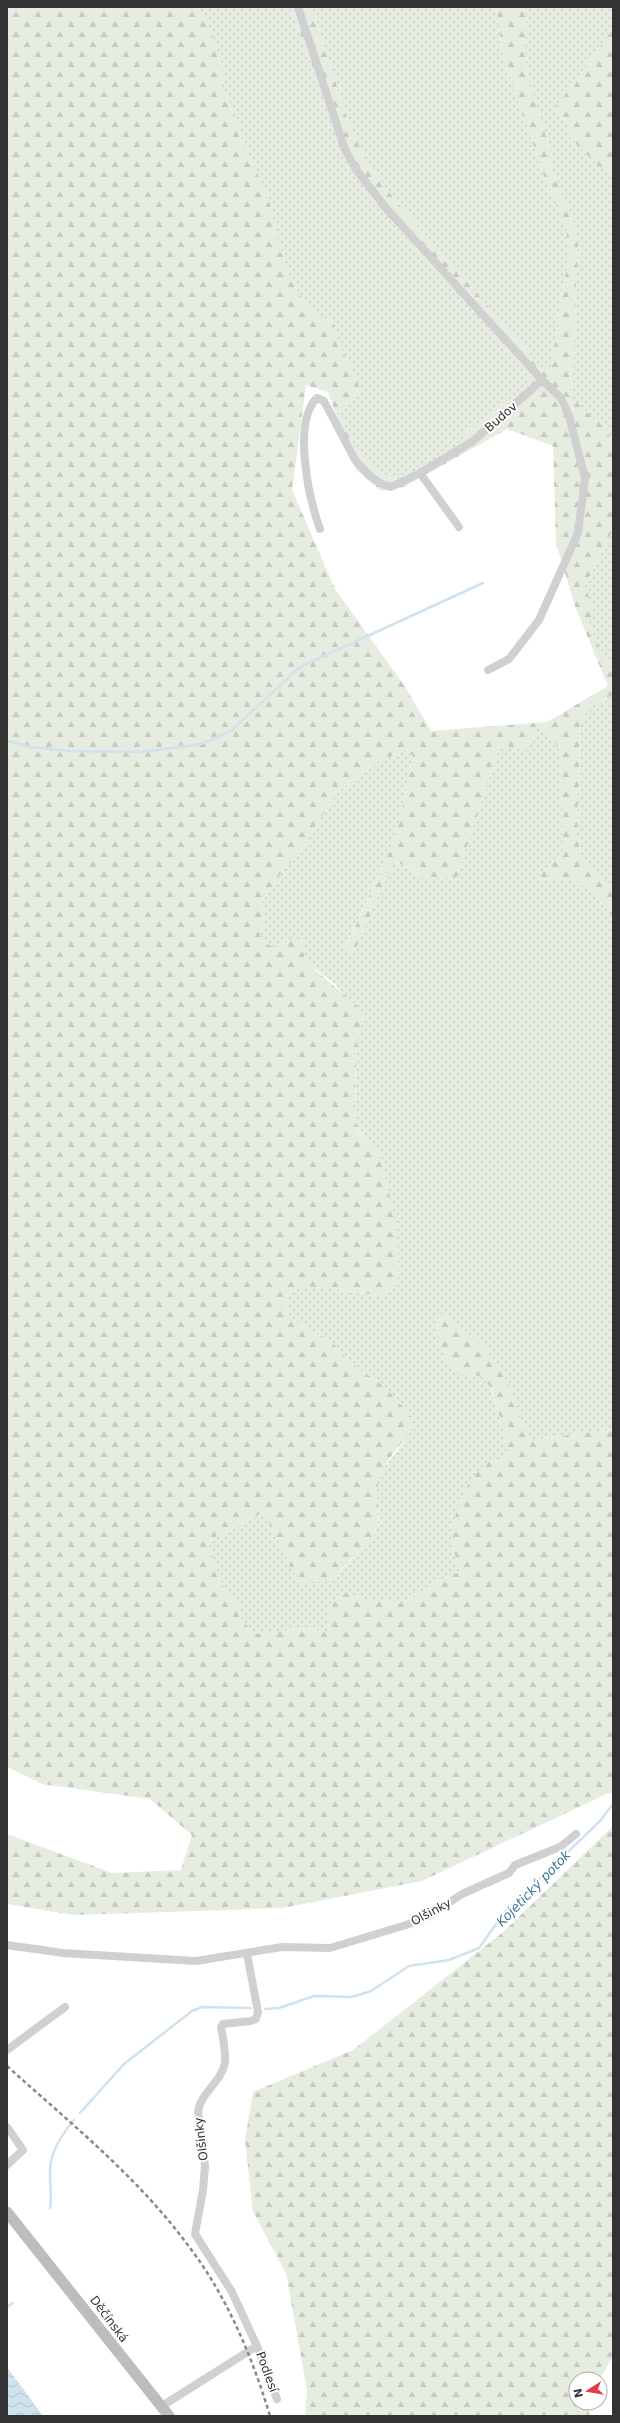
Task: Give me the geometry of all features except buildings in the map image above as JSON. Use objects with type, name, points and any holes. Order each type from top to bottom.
[{"type":"main road","name":"Děčínská","points":[[7,2212],[166,2411]]},
{"type":"street","points":[[298,7],[344,147],[355,168],[385,207],[542,380],[561,398],[569,416],[585,478],[578,533],[539,620],[509,659],[488,670]]},
{"type":"street","name":"Budov","points":[[320,529],[312,506],[303,430],[310,405],[317,398],[324,401],[355,460],[371,477],[382,484],[392,486],[420,473],[473,441],[542,380]]},
{"type":"street","points":[[420,473],[459,527]]},
{"type":"street","name":"Olšinky","points":[[7,1945],[63,1953],[170,1961],[196,1961],[247,1954],[282,1947],[330,1948],[406,1925],[429,1916],[462,1894],[508,1873],[515,1864],[560,1846],[576,1834]]},
{"type":"street","name":"Olšinky","points":[[247,1954],[258,2012],[256,2019],[251,2021],[226,2022],[221,2028],[225,2064],[220,2076],[198,2107],[205,2166],[203,2190],[195,2234],[232,2292],[257,2346]]},
{"type":"street","points":[[7,2050],[65,2007]]},
{"type":"street","points":[[7,2126],[23,2150],[7,2164]]},
{"type":"street","points":[[166,2411],[257,2346]]},
{"type":"street","name":"Podlesí","points":[[257,2346],[276,2399]]},
{"type":"green space","points":[[7,7],[199,7],[211,31],[221,64],[224,88],[246,149],[268,197],[280,247],[291,280],[307,306],[335,325],[339,346],[351,365],[361,392],[339,411],[343,422],[353,444],[368,464],[387,476],[399,479],[445,457],[463,444],[464,434],[527,385],[530,377],[528,371],[383,212],[355,174],[328,110],[290,7],[312,7],[348,121],[367,163],[395,200],[544,370],[552,365],[560,302],[569,257],[566,227],[544,176],[502,54],[497,7],[526,7],[525,51],[527,72],[552,157],[551,169],[572,217],[578,245],[572,395],[575,401],[606,429],[613,445],[613,530],[585,585],[595,614],[588,623],[613,673],[613,695],[601,700],[593,706],[580,725],[577,836],[581,855],[613,893],[613,917],[593,894],[574,881],[560,878],[538,880],[539,874],[563,854],[561,753],[550,734],[538,728],[535,730],[532,745],[528,750],[505,746],[498,752],[457,877],[423,878],[397,862],[393,864],[353,955],[347,953],[345,949],[391,848],[400,818],[413,756],[407,750],[387,758],[363,772],[335,795],[300,853],[281,873],[262,901],[264,924],[260,933],[262,941],[278,950],[287,941],[304,941],[304,956],[307,963],[361,1009],[364,1018],[358,1035],[356,1056],[355,1120],[359,1131],[375,1146],[383,1162],[397,1231],[398,1283],[384,1296],[306,1286],[288,1293],[286,1306],[290,1318],[331,1341],[351,1363],[385,1387],[413,1418],[414,1428],[389,1459],[381,1473],[377,1495],[378,1515],[376,1528],[373,1535],[364,1547],[344,1567],[336,1579],[299,1585],[264,1512],[209,1541],[215,1571],[227,1593],[239,1606],[242,1620],[255,1634],[306,1628],[328,1632],[329,1619],[327,1609],[344,1592],[370,1601],[406,1602],[433,1583],[457,1573],[461,1569],[453,1549],[452,1539],[455,1517],[459,1505],[469,1483],[475,1474],[485,1465],[508,1457],[508,1454],[496,1404],[489,1385],[479,1376],[472,1374],[458,1374],[444,1356],[436,1334],[436,1319],[444,1313],[486,1348],[507,1380],[529,1438],[534,1440],[613,1429],[613,1791],[422,1881],[282,1908],[74,1915],[7,1904],[7,1834],[112,1873],[181,1870],[192,1835],[150,1799],[42,1784],[7,1767]],"holes":[[[306,385],[328,392],[356,470],[381,491],[404,487],[507,429],[553,446],[556,543],[576,609],[608,686],[547,722],[431,731],[404,685],[335,589],[292,490]]]},
{"type":"green space","points":[[199,7],[290,7],[328,110],[355,174],[383,212],[528,371],[530,377],[528,385],[464,434],[463,444],[445,457],[399,479],[387,476],[377,471],[368,464],[353,444],[339,411],[343,407],[351,365],[339,346],[335,325],[307,306],[291,280],[280,247],[268,197],[246,149],[224,88],[221,64],[211,31]]},
{"type":"green space","points":[[312,7],[497,7],[502,54],[544,176],[566,227],[569,257],[560,302],[552,365],[544,371],[395,200],[367,163],[348,121]]},
{"type":"green space","points":[[526,7],[613,7],[613,28],[575,83],[556,106],[568,125],[571,139],[613,173],[613,445],[606,429],[575,401],[572,396],[578,245],[572,217],[551,169],[552,157],[527,72],[525,51]]},
{"type":"green space","points":[[613,28],[613,173],[599,166],[571,139],[568,125],[562,115],[555,111],[556,106],[575,83]]},
{"type":"green space","points":[[613,530],[613,673],[588,623],[585,585]]},
{"type":"green space","points":[[613,695],[613,893],[581,855],[577,836],[580,725],[593,706],[601,700]]},
{"type":"green space","points":[[538,728],[550,734],[561,753],[563,854],[539,874],[538,880],[560,878],[574,881],[593,894],[613,917],[613,1429],[533,1440],[529,1438],[486,1348],[458,1374],[472,1374],[485,1379],[496,1404],[508,1451],[508,1457],[483,1466],[453,1548],[461,1569],[457,1573],[433,1583],[406,1602],[370,1601],[344,1592],[327,1609],[329,1619],[328,1632],[306,1628],[255,1634],[242,1620],[239,1606],[227,1593],[215,1571],[209,1541],[264,1512],[283,1547],[336,1579],[344,1567],[369,1541],[376,1529],[378,1522],[377,1489],[380,1476],[386,1465],[404,1441],[413,1418],[385,1387],[351,1363],[331,1341],[290,1318],[286,1306],[288,1293],[306,1286],[384,1296],[398,1283],[397,1231],[375,1146],[359,1130],[355,1120],[356,1056],[358,1035],[364,1018],[334,983],[307,963],[304,956],[304,941],[287,941],[278,950],[262,941],[260,933],[264,924],[262,901],[281,873],[300,853],[335,795],[363,772],[387,758],[406,750],[413,755],[400,818],[391,848],[345,949],[347,953],[393,864],[396,862],[423,878],[457,877],[498,752],[505,746],[532,745],[535,730]]},
{"type":"green space","points":[[613,1826],[613,2356],[605,2371],[568,2371],[568,2411],[590,2411],[590,2416],[305,2416],[307,2390],[286,2273],[253,2212],[245,2140],[253,2092],[353,2050],[502,1933]]},
{"type":"water","points":[[7,2367],[43,2416],[7,2416]]},
{"type":"waterway","points":[[7,741],[31,747],[71,751],[141,752],[201,744],[231,731],[300,667],[483,583]]},
{"type":"waterway","name":"Kojetický potok","points":[[265,2009],[279,2008],[314,1996],[352,1997],[371,1991],[409,1966],[449,1960],[479,1948],[504,1913],[600,1821],[613,1804]]},
{"type":"waterway","name":"Kojetický potok","points":[[80,2113],[124,2064],[192,2011],[202,2007],[251,2008]]},
{"type":"waterway","name":"Kojetický potok","points":[[50,2208],[50,2167],[52,2159],[57,2145],[74,2120]]},
{"type":"waterway","name":"Kojetický potok","points":[[7,2307],[13,2303]]},
{"type":"railway","points":[[7,2066],[122,2170],[165,2216],[184,2240],[212,2281],[235,2324],[263,2392],[270,2416]]}]
